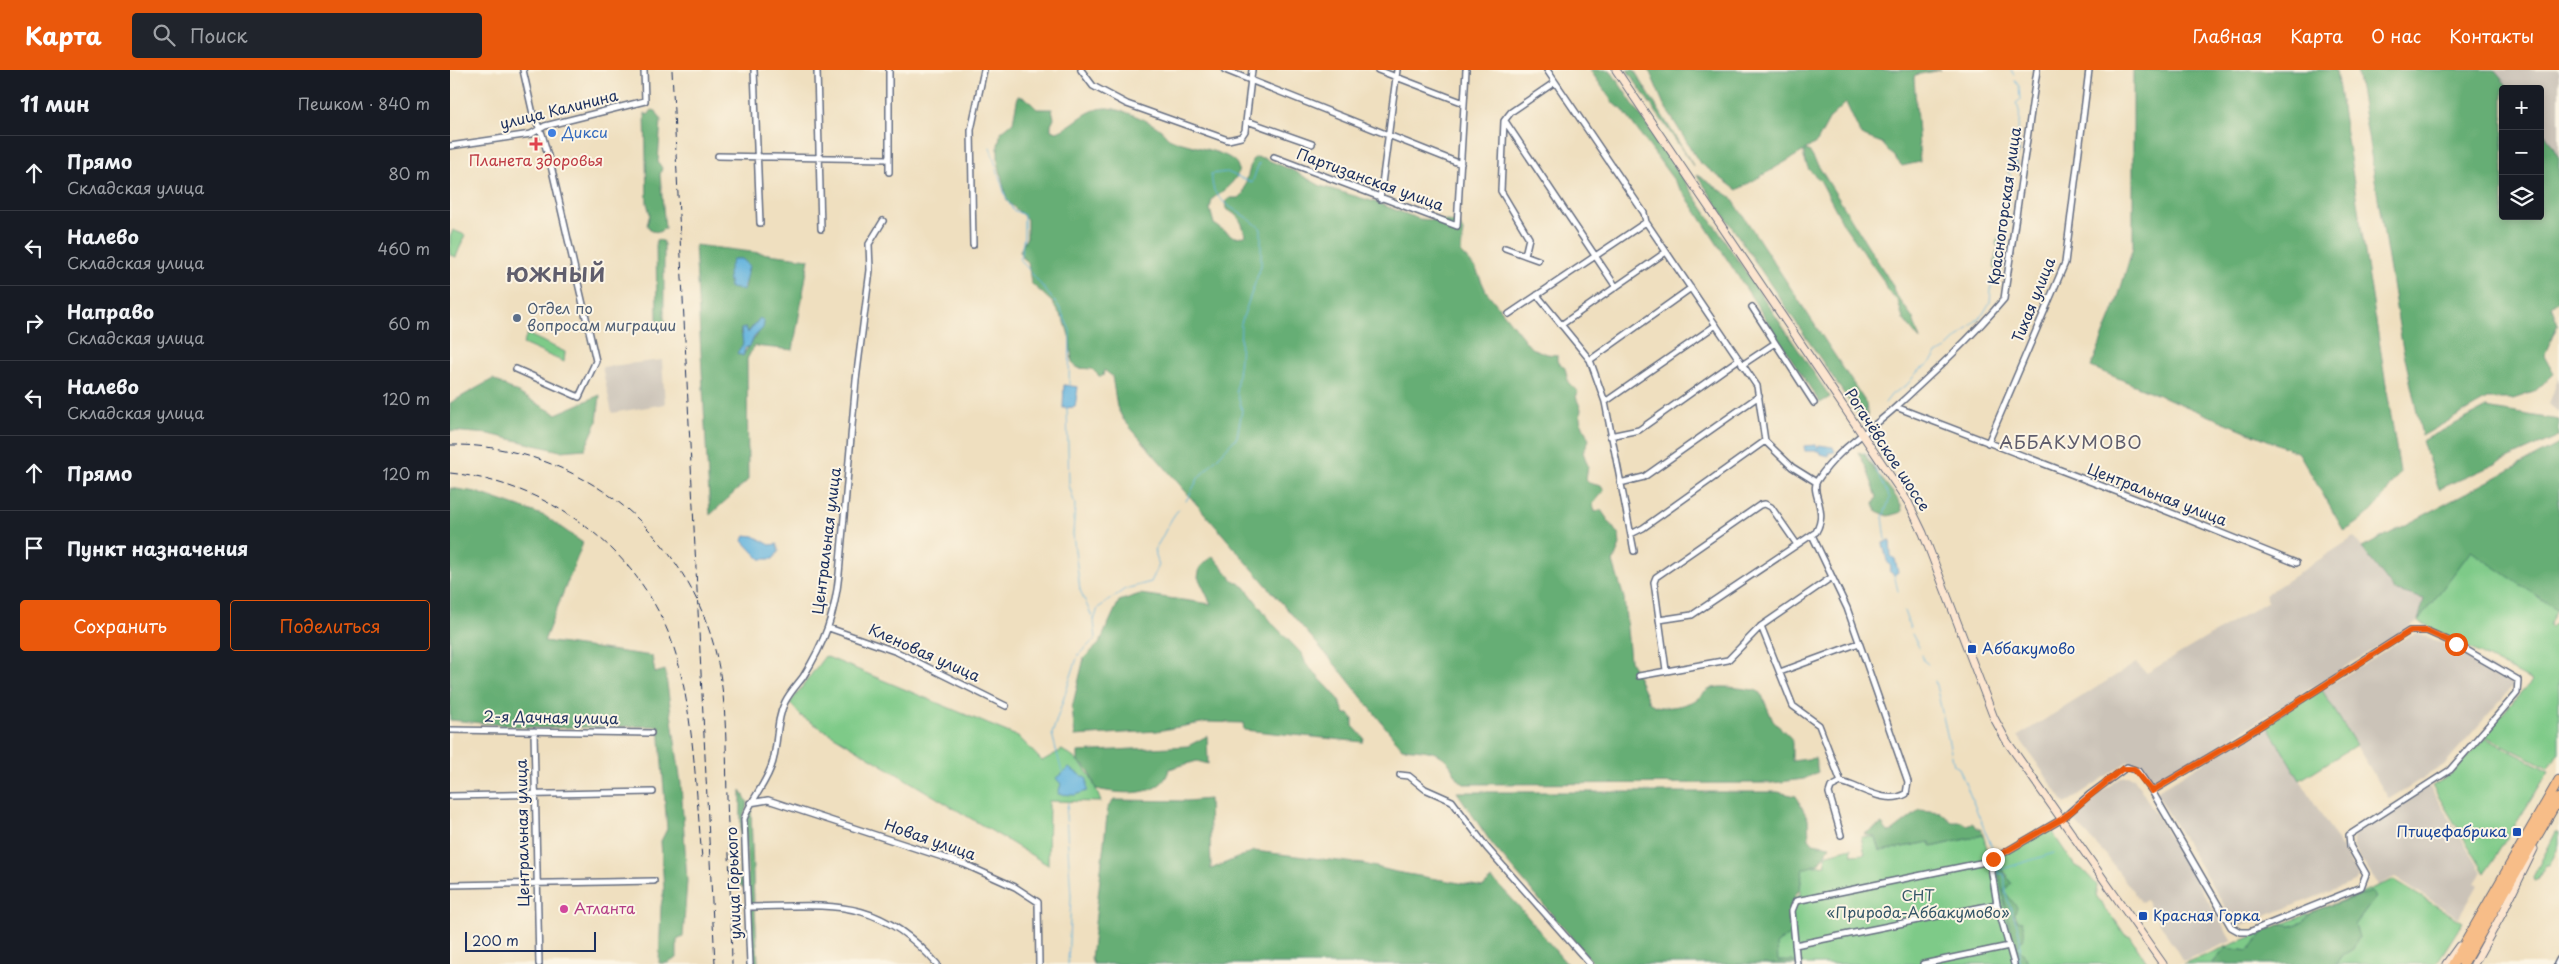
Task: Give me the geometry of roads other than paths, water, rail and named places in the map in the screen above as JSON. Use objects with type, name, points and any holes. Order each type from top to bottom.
[{"type":"highway","points":[[2453,964],[2559,780]]},
{"type":"highway","points":[[2463,964],[2559,798]]},
{"type":"main road","name":"Рогачёвское шоссе","points":[[1616,70],[1917,520],[1994,718],[2006,740],[2164,964]]},
{"type":"main road","points":[[2474,964],[2503,912],[2549,815]]},
{"type":"main road","points":[[2446,964],[2478,920]]},
{"type":"street","points":[[516,369],[579,397],[596,361],[555,181],[540,129],[533,114],[522,70]]},
{"type":"street","name":"улица Калинина","points":[[450,146],[531,134],[540,129],[645,101],[644,70]]},
{"type":"street","points":[[754,70],[760,223]]},
{"type":"street","points":[[818,70],[821,229]]},
{"type":"street","points":[[889,70],[890,172]]},
{"type":"street","points":[[973,245],[971,130],[984,70]]},
{"type":"street","points":[[1081,70],[1093,86],[1128,104],[1228,140],[1243,135],[1252,70]]},
{"type":"street","points":[[1225,70],[1462,164],[1466,70]]},
{"type":"street","points":[[1378,70],[1464,103]]},
{"type":"street","points":[[1380,199],[1397,70]]},
{"type":"street","points":[[1547,70],[1644,213],[1646,222],[1757,386],[1765,441],[1792,467],[1816,482],[1817,497],[1822,514],[1820,526],[1812,535],[1796,543],[1692,615],[1659,620]]},
{"type":"street","name":"Красногорская улица","points":[[1816,482],[1832,461],[1861,434],[1896,407],[1981,326],[2004,299],[2037,70]]},
{"type":"street","name":"Тихая улица","points":[[1988,443],[2065,263],[2089,70]]},
{"type":"street","points":[[1525,255],[1529,238],[1501,191],[1504,121],[1511,112],[1555,82]]},
{"type":"street","points":[[1246,121],[1312,144]]},
{"type":"street","points":[[1504,121],[1616,287]]},
{"type":"street","points":[[718,156],[889,159]]},
{"type":"street","name":"Партизанская улица","points":[[1274,157],[1380,199],[1457,226],[1462,164]]},
{"type":"street","name":"Центральная улица","points":[[750,803],[773,763],[781,714],[786,700],[803,676],[829,628],[837,591],[856,380],[870,262],[870,244],[882,221]]},
{"type":"street","points":[[1509,314],[1646,222]]},
{"type":"street","points":[[1505,248],[1538,260]]},
{"type":"street","points":[[1561,325],[1666,252]]},
{"type":"street","points":[[1590,360],[1691,288]]},
{"type":"street","points":[[1537,295],[1590,360],[1605,402],[1610,436],[1634,552]]},
{"type":"street","points":[[1752,307],[1814,403]]},
{"type":"street","points":[[1605,402],[1716,324]]},
{"type":"street","points":[[1610,436],[1639,430],[1740,362],[1775,343]]},
{"type":"street","points":[[1620,484],[1644,477],[1759,396]]},
{"type":"street","name":"Центральная улица","points":[[1896,407],[2149,504],[2296,563]]},
{"type":"street","points":[[1630,534],[1643,528],[1765,441]]},
{"type":"street","points":[[1666,670],[1654,582],[1656,576],[1760,505],[1766,504],[1771,507],[1796,543]]},
{"type":"street","points":[[1762,626],[1794,706],[1820,725],[1841,782],[1866,792],[1894,798],[1906,794],[1909,786],[1847,608],[1812,535]]},
{"type":"street","points":[[1639,676],[1728,660],[1762,626],[1832,577]]},
{"type":"street","name":"Кленовая улица","points":[[829,628],[897,652],[1006,706]]},
{"type":"street","points":[[1797,964],[1792,904],[1796,901],[1990,861],[2062,819],[2089,795],[2127,768],[2138,771],[2152,791],[2231,927],[2240,932],[2249,932],[2361,887],[2366,874],[2350,846],[2349,835],[2450,770],[2517,693],[2519,683],[2515,676],[2456,644],[2427,631],[2410,631],[2243,737],[2152,791]]},
{"type":"street","points":[[1780,672],[1859,643]]},
{"type":"street","name":"2-я Дачная улица","points":[[450,730],[651,733]]},
{"type":"street","name":"Центральная улица","points":[[534,731],[538,964]]},
{"type":"street","points":[[1400,775],[1409,776],[1425,789],[1452,801],[1487,848],[1590,964]]},
{"type":"street","points":[[1841,782],[1832,787],[1829,793],[1841,835]]},
{"type":"street","points":[[450,796],[534,796],[652,792]]},
{"type":"street","name":"Новая улица","points":[[750,803],[768,800],[964,864],[1015,887],[1038,902],[1039,964]]},
{"type":"street","name":"улица Горького","points":[[750,803],[744,819],[750,964]]},
{"type":"street","points":[[1990,861],[1997,904],[2014,964]]},
{"type":"street","points":[[450,884],[654,880]]},
{"type":"street","points":[[1795,945],[1997,904]]},
{"type":"street","points":[[747,907],[822,906],[868,913],[892,923],[937,964]]},
{"type":"street","points":[[1923,964],[2009,946]]},
{"type":"street","points":[[2557,964],[2559,960]]},
{"type":"water","points":[[2019,139],[2019,151],[2016,157],[2018,169],[2010,167],[2009,156]]},
{"type":"water","points":[[733,259],[742,259],[749,265],[743,290],[730,288],[728,273]]},
{"type":"water","points":[[760,318],[764,322],[763,328],[754,337],[750,346],[745,348],[743,356],[737,353],[743,344],[741,329],[746,328],[748,333]]},
{"type":"water","points":[[1064,385],[1078,387],[1075,407],[1063,408]]},
{"type":"water","points":[[1816,445],[1818,448],[1819,445],[1833,447],[1835,452],[1828,453],[1829,456],[1821,454],[1820,451],[1805,451],[1804,446]]},
{"type":"water","points":[[745,535],[754,536],[770,545],[777,544],[779,551],[773,559],[760,559],[743,541]]},
{"type":"water","points":[[1890,540],[1891,556],[1895,559],[1898,572],[1894,575],[1889,571],[1891,567],[1887,561],[1883,543]]},
{"type":"water","points":[[1069,768],[1087,779],[1087,791],[1075,795],[1058,794],[1061,784],[1056,778]]},
{"type":"waterway","points":[[2011,70],[2014,75]]},
{"type":"waterway","points":[[2015,81],[2019,86],[2020,100],[2016,103],[2019,113],[2017,131],[2019,138]]},
{"type":"waterway","points":[[990,147],[1006,198],[1013,210],[1024,215],[1024,236],[1020,259],[1059,307],[1070,330],[1069,386]]},
{"type":"waterway","points":[[1186,501],[1199,477],[1237,437],[1242,410],[1236,390],[1240,359],[1241,323],[1261,266],[1261,229],[1222,201],[1213,188],[1211,174],[1227,172],[1252,183],[1259,163]]},
{"type":"waterway","points":[[1885,403],[1892,394],[1907,385],[1918,371],[1927,366],[1937,354],[1946,349],[1983,314],[1990,302],[1992,280],[1996,271],[2001,235],[2007,230],[2009,184],[2006,179],[2011,176],[2008,172],[2011,166]]},
{"type":"waterway","points":[[1062,772],[1052,734],[1078,655],[1096,638],[1094,621],[1080,590],[1073,534],[1075,505],[1069,485],[1067,407]]},
{"type":"waterway","points":[[1864,452],[1874,466],[1890,498],[1883,517],[1886,540]]},
{"type":"waterway","points":[[1094,621],[1098,608],[1125,589],[1151,582],[1159,565],[1154,550],[1179,509]]},
{"type":"waterway","points":[[1894,574],[1898,591]]},
{"type":"waterway","points":[[1904,611],[1910,628]]},
{"type":"waterway","points":[[1912,634],[1919,647]]},
{"type":"waterway","points":[[1922,655],[1924,661],[1928,664]]},
{"type":"waterway","points":[[1935,681],[1954,765],[1959,768],[1993,850]]},
{"type":"waterway","points":[[1068,803],[1066,815],[1071,896],[1068,964]]},
{"type":"waterway","points":[[1996,871],[2054,853]]},
{"type":"waterway","points":[[1995,863],[1997,873],[2004,874],[2006,894],[2019,934],[2020,950],[2018,959],[2021,964]]},
{"type":"railway","points":[[672,70],[715,964]]},
{"type":"railway","points":[[450,445],[489,447],[526,456],[563,469],[597,487],[642,523],[661,544],[693,592],[705,618],[714,646],[724,704],[732,964]]},
{"type":"railway","points":[[450,473],[488,480],[525,492],[560,509],[592,531],[620,557],[644,587],[663,621],[677,658],[683,682],[694,757],[702,858]]},
{"type":"place","name":"Дикси","points":[[552,133]]},
{"type":"place","name":"Планета здоровья","points":[[536,144]]},
{"type":"place","name":"Отдел по вопросам миграции","points":[[517,318]]},
{"type":"place","name":"Аббакумово","points":[[1972,649]]},
{"type":"place","name":"Птицефабрика","points":[[2517,832]]},
{"type":"place","name":"Атланта","points":[[564,909]]},
{"type":"place","name":"Красная Горка","points":[[2143,916]]},
{"type":"district","name":"ЮЖНЫЙ","points":[[556,275]]},
{"type":"district","name":"АББАКУМОВО","points":[[2071,443]]},
{"type":"park label","name":"СНТ «Природа-Аббакумово»","points":[[1918,904]]}]
